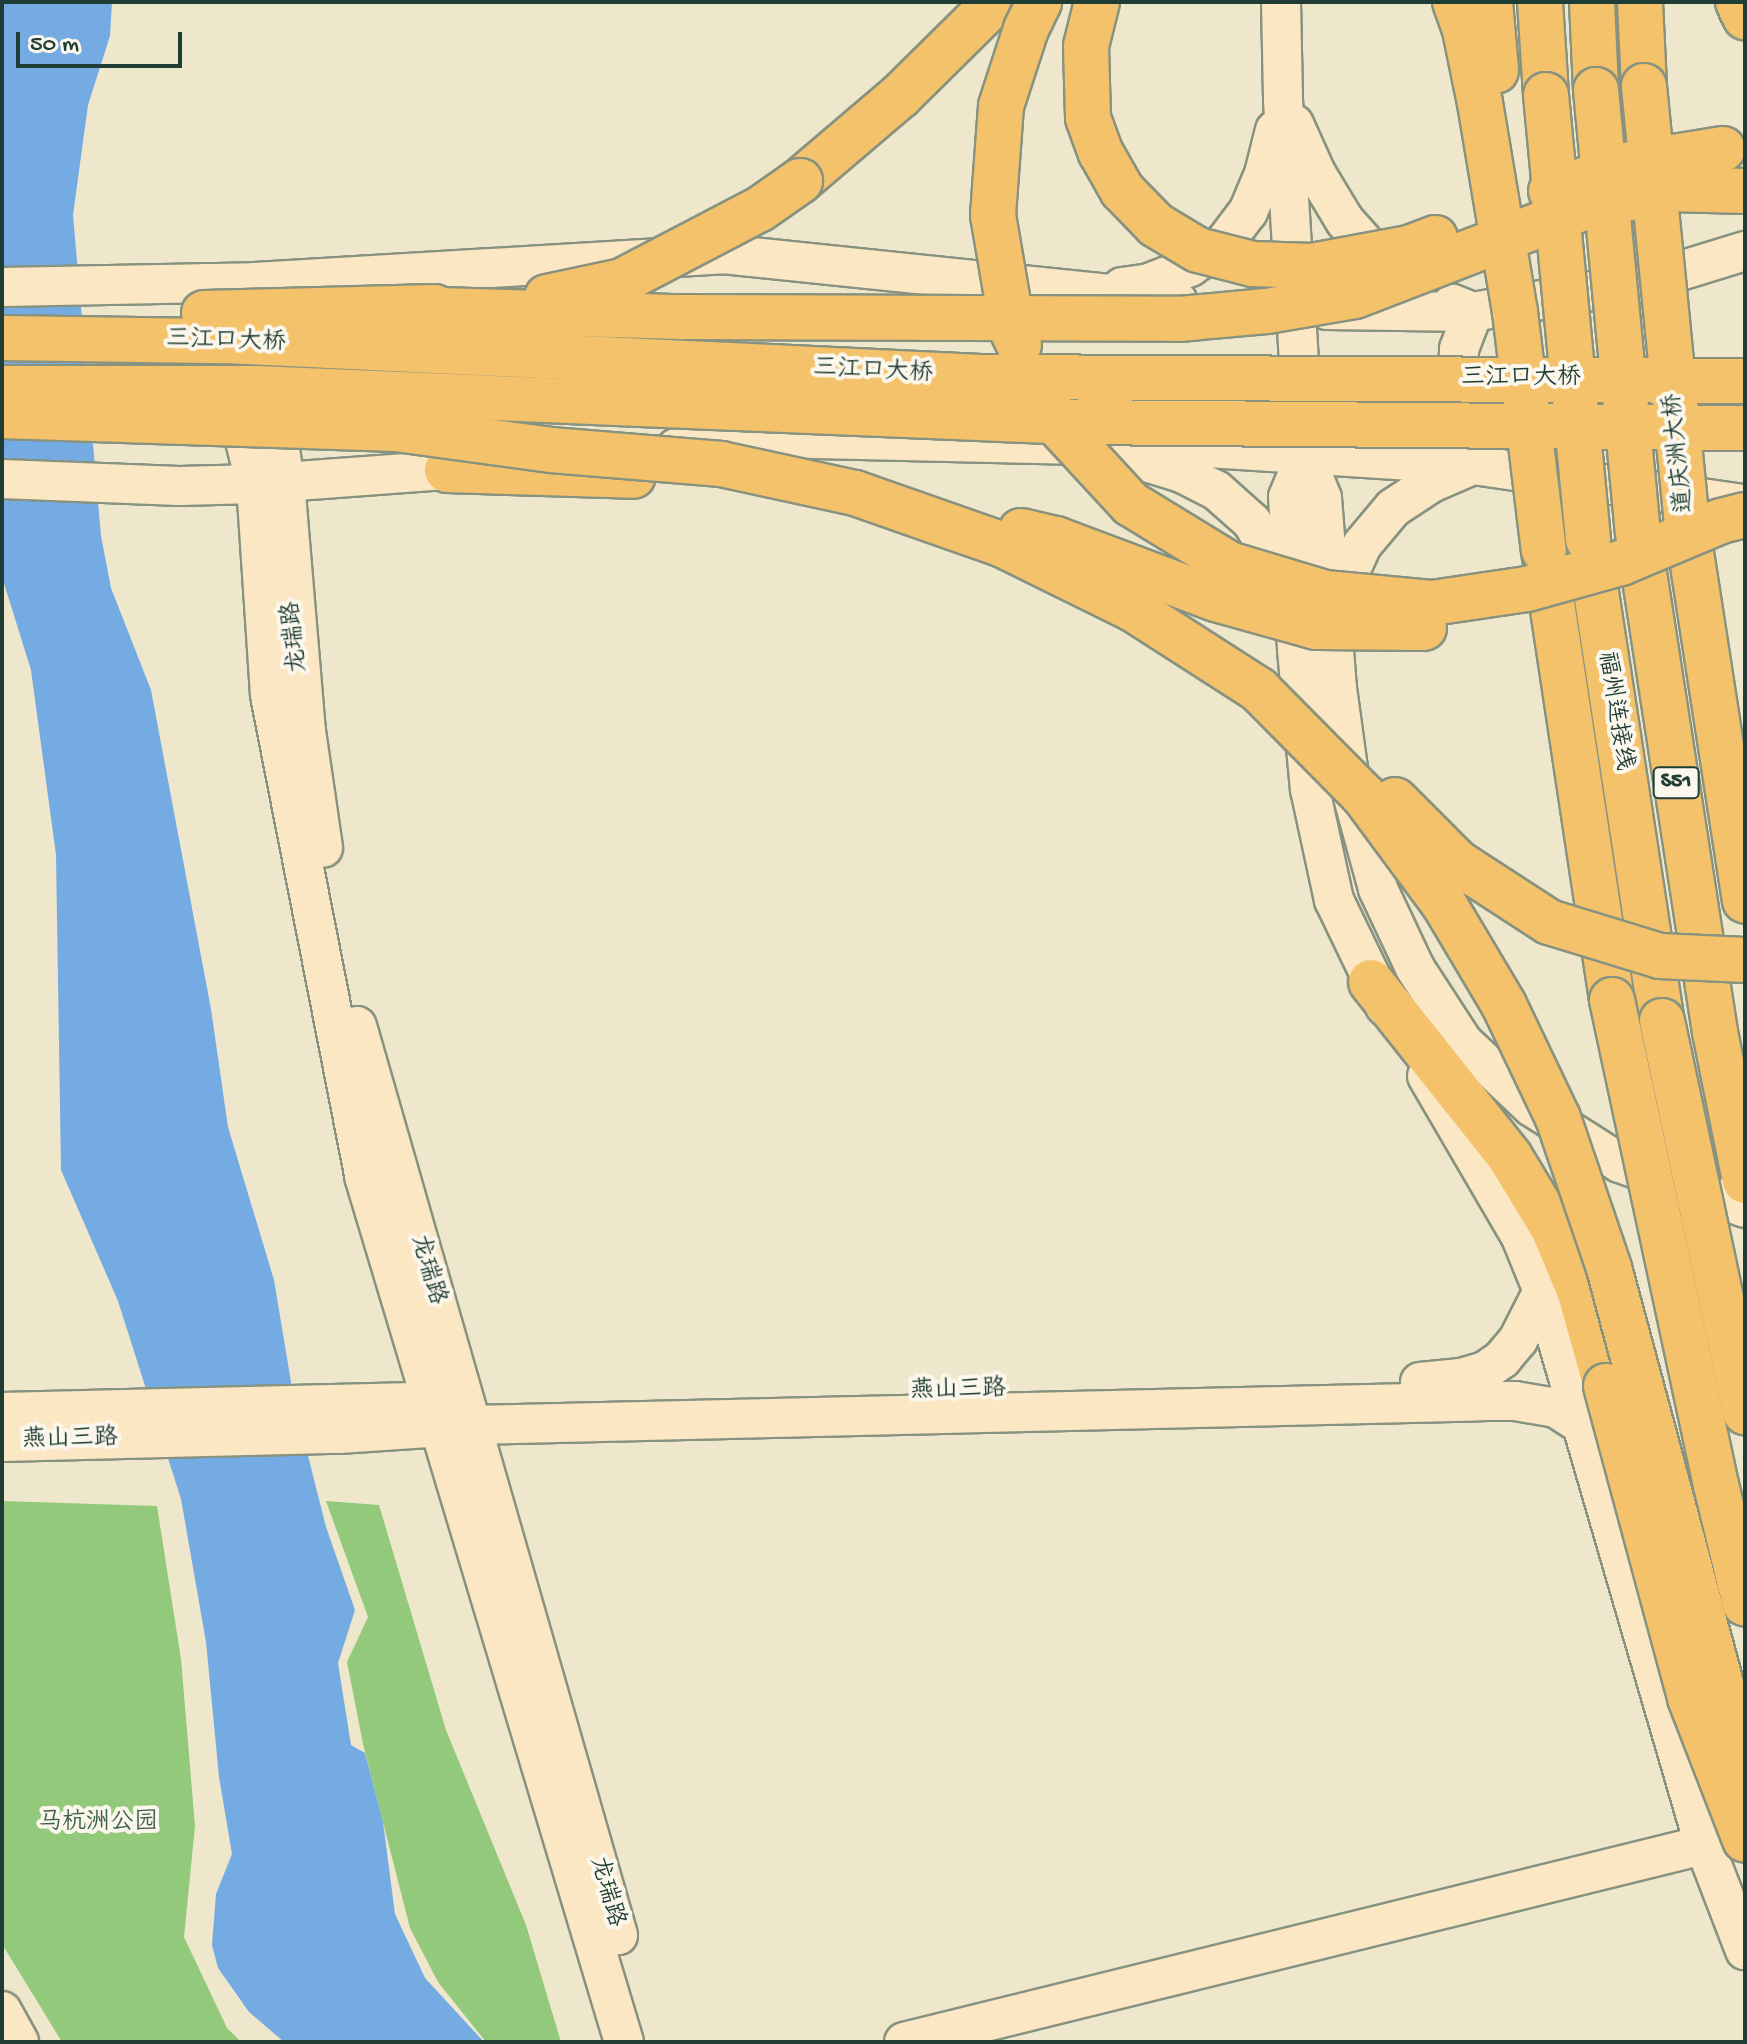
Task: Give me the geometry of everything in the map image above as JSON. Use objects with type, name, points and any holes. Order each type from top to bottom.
[{"type":"highway","points":[[407,309],[544,298],[622,281],[709,236],[760,209],[800,181],[900,96],[995,2]]},
{"type":"highway","points":[[1039,2],[1026,29],[1001,106],[993,215],[1013,332],[1058,425],[1131,504],[1229,564],[1325,593],[1432,603],[1527,589],[1616,546],[1745,515]]},
{"type":"highway","points":[[1097,2],[1086,46],[1088,118],[1101,153],[1122,190],[1156,225],[1198,250],[1253,264],[1312,266],[1409,248],[1542,194],[1631,164],[1723,149],[1745,152]]},
{"type":"highway","points":[[1455,2],[1465,30],[1477,88],[1515,312]]},
{"type":"highway","points":[[1490,2],[1515,312],[1544,550],[1612,1000],[1745,1604]]},
{"type":"highway","name":"福州连接线","points":[[1540,2],[1546,95],[1616,546],[1745,1181]]},
{"type":"highway","name":"福州连接线","points":[[1592,2],[1616,546],[1662,1021],[1745,1412]]},
{"type":"highway","name":"道庆洲大桥","points":[[1640,2],[1644,86],[1688,533],[1745,901]]},
{"type":"highway","points":[[1738,2],[1745,17]]},
{"type":"highway","points":[[2,317],[407,309],[681,317],[1179,319],[1267,311],[1355,296],[1581,209],[1670,189],[1745,191]]},
{"type":"highway","name":"三江口大桥","points":[[2,338],[241,342],[981,377],[1745,381]]},
{"type":"highway","name":"三江口大桥","points":[[2,388],[256,388],[1075,422],[1745,428]]},
{"type":"highway","points":[[2,416],[396,429],[551,450],[721,464],[855,493],[1001,544],[1133,609],[1308,681],[1377,783],[1458,863],[1549,922],[1660,956],[1745,960]]},
{"type":"highway","points":[[447,470],[721,478],[906,503],[1056,539],[1216,599],[1316,627],[1428,628],[1530,605],[1616,546]]},
{"type":"highway","points":[[1308,681],[1364,796],[1444,904],[1504,1005],[1558,1118],[1609,1268],[1745,1773]]},
{"type":"highway","points":[[1371,982],[1510,1157],[1553,1228],[1580,1293],[1731,1840]]},
{"type":"main road","points":[[1281,2],[1283,100],[1305,456],[1322,498],[1308,681],[1310,789],[1334,900],[1371,982],[1521,1237],[1543,1291],[1585,1427],[1731,1840],[1745,1950]]},
{"type":"main road","points":[[1085,294],[1149,283],[1190,267],[1225,242],[1248,212],[1264,174],[1283,100]]},
{"type":"main road","points":[[1283,100],[1316,173],[1345,221],[1380,260],[1422,291],[1473,312]]},
{"type":"main road","points":[[2,287],[255,282],[723,254],[1085,294],[1298,310],[1473,312],[1644,282],[1745,251]]},
{"type":"main road","points":[[255,282],[270,483]]},
{"type":"main road","points":[[205,283],[270,483]]},
{"type":"main road","points":[[1473,312],[1459,349],[1457,421],[1473,465]]},
{"type":"main road","points":[[2,479],[179,486],[270,483],[447,470],[772,438],[1209,448],[1473,465],[1745,504]]},
{"type":"main road","points":[[1030,444],[1132,458],[1182,473],[1216,490],[1252,522],[1274,560],[1297,650],[1351,790],[1378,889],[1415,968],[1463,1042],[1532,1107],[1620,1163],[1745,1208]]},
{"type":"main road","points":[[1297,650],[1288,497],[1305,456]]},
{"type":"main road","points":[[1308,681],[1362,545],[1393,508],[1431,483],[1473,465]]},
{"type":"main road","name":"龙瑞路","points":[[270,483],[270,695],[291,816],[364,1176],[452,1414],[648,2042]]},
{"type":"main road","name":"燕山三路","points":[[2,1412],[133,1424],[334,1420],[1432,1381],[1485,1371],[1502,1359],[1518,1340],[1543,1291]]},
{"type":"main road","name":"燕山三路","points":[[452,1414],[1515,1401],[1556,1408],[1585,1427]]},
{"type":"main road","name":"龙瑞路","points":[[452,1414],[624,2042]]},
{"type":"main road","name":"燕山三路","points":[[2,1442],[133,1424]]},
{"type":"main road","points":[[904,2042],[1731,1840]]},
{"type":"main road","points":[[2,2011],[19,2042]]},
{"type":"green space","name":"马杭洲公园","points":[[2,1501],[157,1506],[181,1659],[195,1826],[184,1937],[227,2028],[241,2042],[62,2042],[2,1944]]},
{"type":"green space","points":[[326,1501],[379,1505],[446,1730],[526,1925],[561,2042],[486,2042],[438,1982],[410,1928],[363,1744],[347,1662],[368,1617]]},
{"type":"water","points":[[2,2],[112,2],[110,36],[88,105],[73,215],[101,536],[111,588],[151,690],[211,1009],[228,1127],[274,1280],[294,1400],[326,1527],[355,1610],[338,1663],[351,1745],[365,1753],[383,1822],[395,1914],[425,1978],[484,2042],[284,2042],[249,2012],[218,1968],[212,1945],[216,1894],[232,1854],[219,1777],[206,1642],[181,1499],[118,1301],[61,1170],[56,855],[31,670],[2,577]]}]
